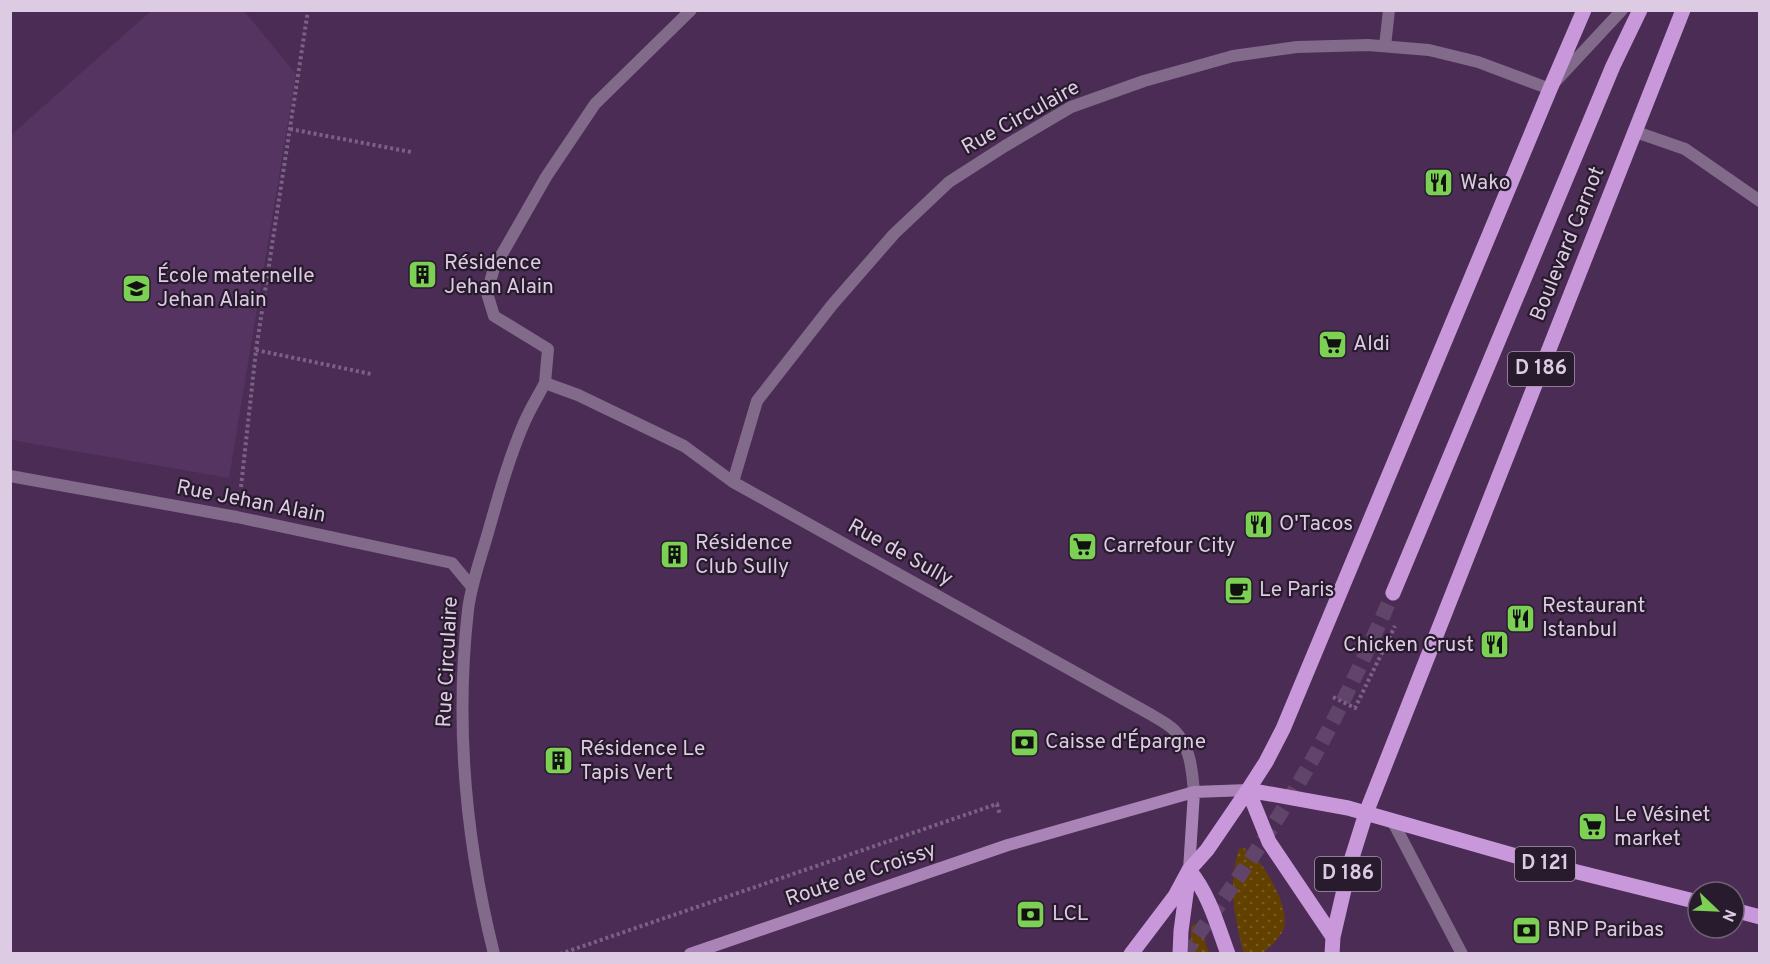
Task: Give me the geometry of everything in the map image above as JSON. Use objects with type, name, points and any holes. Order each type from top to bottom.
[{"type":"main road","points":[[1131,954],[1175,896],[1189,870],[1207,850],[1248,790],[1283,729],[1584,10]]},
{"type":"main road","name":"D 186","points":[[1613,66],[1629,10]]},
{"type":"main road","name":"D 186","points":[[1393,592],[1613,66],[1640,10]]},
{"type":"main road","name":"Boulevard Carnot","points":[[1366,813],[1683,10]]},
{"type":"main road","points":[[1248,790],[1366,813]]},
{"type":"main road","points":[[1248,790],[1269,842],[1333,937],[1332,954]]},
{"type":"main road","name":"Route de Croissy","points":[[690,954],[996,849],[1194,792],[1248,790]]},
{"type":"main road","points":[[1179,954],[1189,870],[1194,792]]},
{"type":"main road","name":"D 186","points":[[1320,954],[1333,937],[1350,864],[1366,813]]},
{"type":"main road","name":"D 121","points":[[1366,813],[1537,862],[1686,899]]},
{"type":"main road","points":[[1189,870],[1201,884],[1228,954]]},
{"type":"street","points":[[545,383],[548,349],[494,316],[488,293],[494,268],[546,177],[595,104],[691,10]]},
{"type":"street","points":[[1385,46],[1389,10]]},
{"type":"street","points":[[1550,89],[1622,10]]},
{"type":"street","name":"Rue Circulaire","points":[[733,482],[758,401],[832,305],[894,234],[949,182],[1071,107],[1144,81],[1233,56],[1286,48],[1368,45],[1429,50],[1469,60],[1550,89]]},
{"type":"street","points":[[1635,132],[1685,149],[1760,201]]},
{"type":"street","name":"Rue de Sully","points":[[545,383],[578,395],[684,446],[733,482],[1150,714],[1174,730],[1186,748],[1192,766],[1194,792]]},
{"type":"street","name":"Rue Circulaire","points":[[494,954],[485,919],[470,832],[464,757],[463,682],[468,611],[472,587],[507,467],[525,422],[545,383]]},
{"type":"street","name":"Rue Jehan Alain","points":[[10,476],[237,517],[452,563],[472,587]]},
{"type":"street","points":[[1393,822],[1462,954]]},
{"type":"path","points":[[237,517],[256,350],[308,10]]},
{"type":"path","points":[[290,129],[411,152]]},
{"type":"path","points":[[256,350],[371,374]]},
{"type":"path","points":[[1332,697],[1355,708],[1395,626],[1402,629]]},
{"type":"path","points":[[560,954],[997,804],[999,814]]},
{"type":"shaded area","name":"École maternelle Jehan Alain","points":[[151,11],[244,11],[296,74],[229,478],[11,440],[11,135]]},
{"type":"shaded area","points":[[1243,847],[1267,873],[1279,896],[1284,913],[1285,921],[1282,932],[1263,953],[1244,953],[1237,922],[1233,887],[1239,849]]},
{"type":"shaded area","points":[[1199,923],[1209,953],[1191,953],[1191,929],[1193,924]]},
{"type":"tunnel","points":[[1184,954],[1231,888],[1304,774],[1340,707],[1393,593]]},
{"type":"place","name":"Wako","points":[[1439,183]]},
{"type":"place","name":"Résidence Jehan Alain","points":[[423,275]]},
{"type":"place","name":"École maternelle Jehan Alain","points":[[136,288]]},
{"type":"place","name":"Aldi","points":[[1332,344]]},
{"type":"place","name":"O'Tacos","points":[[1258,524]]},
{"type":"place","name":"Carrefour City","points":[[1082,546]]},
{"type":"place","name":"Résidence Club Sully","points":[[674,555]]},
{"type":"place","name":"Le Paris","points":[[1238,590]]},
{"type":"place","name":"Restaurant Istanbul","points":[[1521,618]]},
{"type":"place","name":"Chicken Crust","points":[[1495,645]]},
{"type":"place","name":"Caisse d'Épargne","points":[[1024,742]]},
{"type":"place","name":"Résidence Le Tapis Vert","points":[[559,761]]},
{"type":"place","name":"Le Vésinet market","points":[[1593,827]]},
{"type":"place","name":"LCL","points":[[1031,914]]},
{"type":"place","name":"BNP Paribas","points":[[1526,930]]}]
